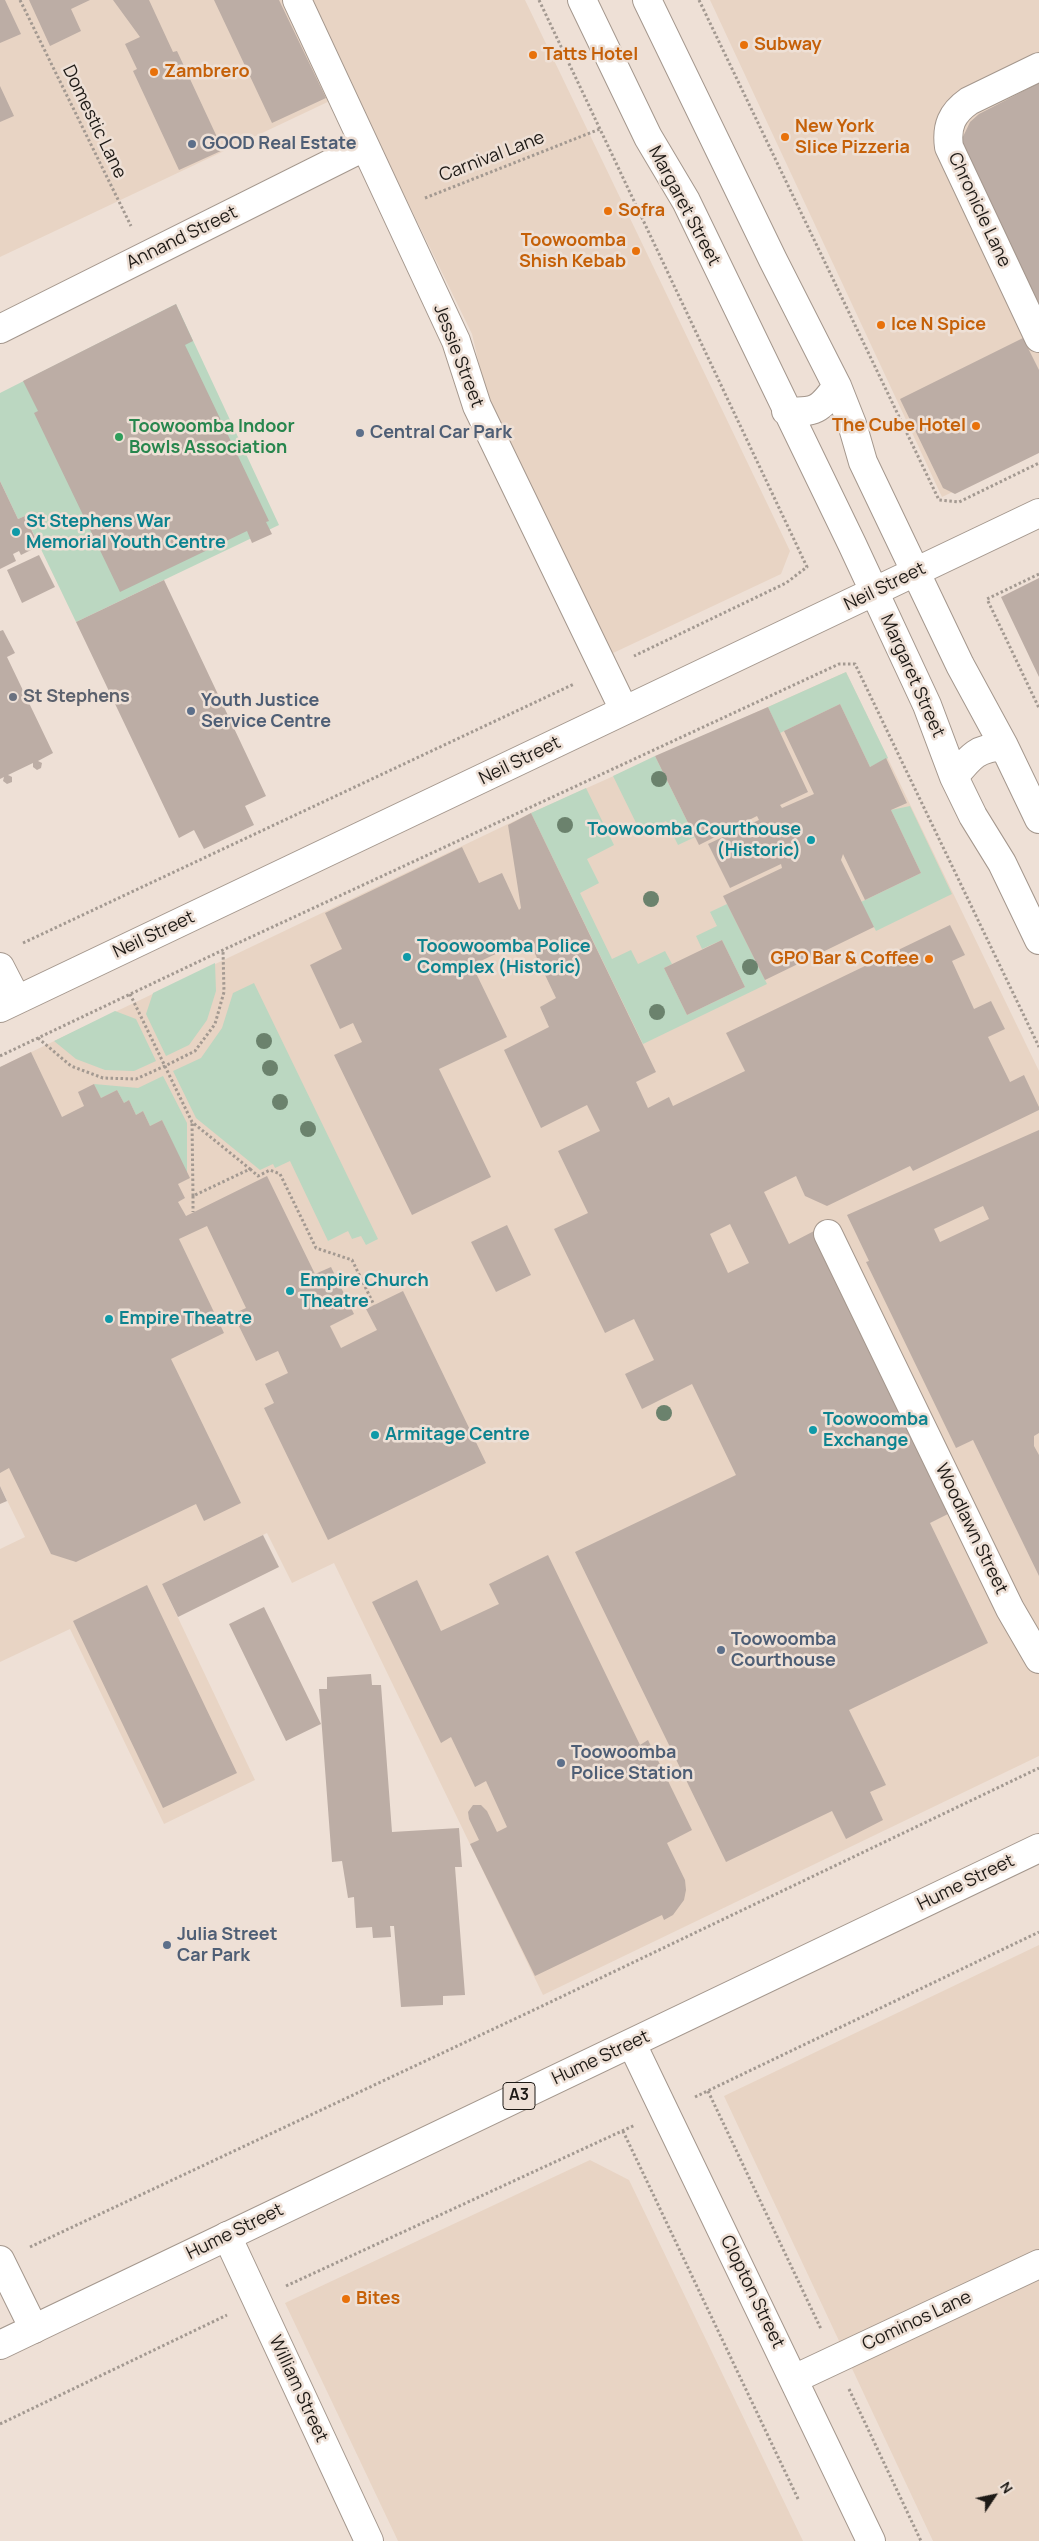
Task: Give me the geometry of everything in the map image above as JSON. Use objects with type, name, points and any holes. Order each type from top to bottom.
[{"type":"main road","name":"Jessie Street","points":[[297,0],[456,341],[477,406],[624,710]]},
{"type":"main road","name":"Margaret Street","points":[[582,0],[648,137],[686,201],[874,591],[927,705],[954,777],[973,816],[1002,863],[1039,940]]},
{"type":"main road","points":[[647,0],[773,260],[837,386],[852,424],[863,462],[960,665],[1004,746],[1039,818]]},
{"type":"main road","name":"Chronicle Lane","points":[[1039,67],[970,101],[960,108],[952,116],[948,137],[949,147],[1039,338]]},
{"type":"main road","name":"Annand Street","points":[[0,329],[364,147]]},
{"type":"main road","points":[[786,411],[805,412],[819,408],[837,386]]},
{"type":"main road","name":"Neil Street","points":[[8,1004],[1039,513]]},
{"type":"main road","points":[[954,777],[969,759],[981,750],[1004,746]]},
{"type":"main road","points":[[0,967],[8,1004]]},
{"type":"main road","name":"Woodlawn Street","points":[[828,1234],[1006,1600],[1039,1659]]},
{"type":"main road","name":"Hume Street","points":[[0,2345],[1039,1848]]},
{"type":"main road","name":"Clopton Street","points":[[632,2044],[871,2541]]},
{"type":"main road","name":"William Street","points":[[227,2236],[369,2541]]},
{"type":"main road","points":[[0,2261],[34,2329]]},
{"type":"main road","name":"Cominos Lane","points":[[794,2379],[1039,2264]]},
{"type":"path","name":"Domestic Lane","points":[[20,0],[146,256]]},
{"type":"path","points":[[18,946],[786,583],[807,567],[539,0]]},
{"type":"path","points":[[699,0],[939,500],[959,502],[1039,464]]},
{"type":"path","name":"Carnival Lane","points":[[394,210],[601,129]]},
{"type":"path","points":[[1039,574],[987,599],[1039,708]]},
{"type":"path","points":[[0,1056],[223,950],[839,664],[855,664],[1039,1047]]},
{"type":"path","points":[[38,1038],[71,1066],[103,1078],[136,1080],[195,1051],[215,1024],[224,992],[223,950]]},
{"type":"path","points":[[130,994],[192,1122],[193,1212]]},
{"type":"path","points":[[192,1122],[258,1176],[270,1170],[280,1174],[316,1248],[352,1260],[374,1305]]},
{"type":"path","points":[[193,1196],[250,1169]]},
{"type":"path","points":[[0,2261],[538,2008],[1039,1768]]},
{"type":"path","points":[[0,2424],[257,2300],[623,2131],[1039,1932]]},
{"type":"path","points":[[708,2090],[921,2541]]},
{"type":"path","points":[[623,2131],[799,2501]]},
{"type":"shaded area","points":[[0,0],[525,0],[790,551],[781,574],[611,654],[488,402],[472,334],[353,90],[0,257]]},
{"type":"shaded area","points":[[710,0],[1039,0],[1039,451],[942,497]]},
{"type":"shaded area","points":[[846,672],[1039,1071],[1039,1756],[543,1995],[334,1563],[292,1583],[267,1533],[162,1584],[255,1780],[164,1824],[70,1629],[0,1662],[0,1549],[25,1537],[0,1486],[0,1067],[531,813]]},
{"type":"shaded area","points":[[1039,1945],[1039,2541],[933,2541],[724,2096]]},
{"type":"shaded area","points":[[590,2160],[629,2180],[803,2541],[398,2541],[285,2303]]},
{"type":"green space","name":"Toowoomba Indoor Bowls Association","points":[[176,304],[279,525],[76,622],[25,516],[18,519],[0,481],[0,393]]},
{"type":"green space","points":[[846,672],[888,758],[870,767],[840,704],[780,733],[768,707]]},
{"type":"green space","points":[[655,756],[695,837],[678,845],[666,821],[641,833],[613,776]]},
{"type":"green space","points":[[586,788],[614,845],[587,859],[599,883],[580,893],[612,959],[631,950],[638,964],[665,951],[672,964],[664,968],[687,1015],[745,987],[722,940],[702,949],[696,936],[717,926],[710,912],[727,904],[767,984],[643,1044],[531,813]]},
{"type":"green space","points":[[910,806],[952,894],[876,931],[861,902],[921,873],[891,810]]},
{"type":"green space","points":[[215,963],[216,991],[207,1020],[189,1045],[166,1056],[146,1014],[153,993]]},
{"type":"green space","points":[[254,983],[378,1239],[366,1245],[361,1236],[352,1239],[348,1231],[328,1241],[290,1161],[275,1168],[273,1164],[260,1170],[196,1118],[173,1071],[201,1058],[222,1028],[233,993]]},
{"type":"green space","points":[[115,1011],[136,1019],[156,1061],[134,1071],[105,1070],[76,1059],[54,1041]]},
{"type":"green space","points":[[163,1076],[187,1123],[187,1174],[162,1120],[150,1126],[143,1111],[136,1115],[129,1100],[124,1103],[117,1090],[101,1098],[94,1084],[138,1088]]},
{"type":"building","points":[[0,0],[5,0],[21,34],[0,43]]},
{"type":"building","points":[[29,0],[90,0],[71,9],[81,31],[50,46]]},
{"type":"building","points":[[113,0],[149,0],[173,52],[177,51],[223,150],[179,170],[133,71],[137,69],[125,44],[140,37]]},
{"type":"building","points":[[214,0],[279,0],[326,98],[272,123]]},
{"type":"building","points":[[1039,83],[1039,323],[961,141],[970,122],[979,114]]},
{"type":"building","points":[[0,86],[14,116],[0,122]]},
{"type":"building","name":"Toowoomba Indoor Bowls Association","points":[[176,304],[193,341],[185,345],[269,521],[266,522],[272,534],[252,543],[247,531],[120,592],[34,413],[38,411],[23,381]]},
{"type":"building","name":"The Cube Hotel","points":[[1023,338],[1039,370],[1039,453],[955,494],[943,488],[900,399]]},
{"type":"building","name":"St Stephens War Memorial Youth Centre","points":[[0,481],[18,519],[25,516],[39,546],[21,555],[19,551],[13,554],[16,561],[0,569]]},
{"type":"building","points":[[39,555],[55,587],[22,603],[7,570]]},
{"type":"building","points":[[1039,578],[1039,677],[1001,597]]},
{"type":"building","points":[[164,580],[266,796],[245,806],[254,825],[204,849],[194,830],[179,838],[76,622]]},
{"type":"building","name":"St Stephens","points":[[3,630],[15,653],[7,657],[53,753],[38,761],[42,763],[41,768],[37,770],[33,767],[33,763],[8,775],[12,777],[12,782],[7,784],[3,781],[4,777],[0,779],[0,631]]},
{"type":"building","name":"Toowoomba Courthouse (Historic)","points":[[840,704],[870,767],[886,758],[907,803],[891,810],[921,873],[865,900],[843,854],[841,860],[874,927],[765,980],[723,896],[782,868],[781,864],[730,888],[708,844],[759,820],[757,816],[699,845],[655,756],[768,707],[808,792],[780,805],[782,808],[814,794],[784,731]]},
{"type":"building","points":[[531,813],[656,1072],[636,1082],[648,1108],[669,1097],[673,1106],[745,1071],[726,1033],[950,925],[965,955],[952,961],[974,1009],[991,1001],[1005,1029],[988,1037],[1010,1082],[1024,1075],[1039,1107],[1039,1110],[913,1171],[910,1166],[827,1206],[805,1196],[796,1176],[764,1192],[789,1244],[816,1230],[952,1512],[930,1523],[988,1643],[849,1710],[886,1785],[870,1792],[883,1820],[846,1839],[832,1811],[726,1862],[575,1552],[736,1475],[692,1384],[642,1409],[625,1374],[654,1360],[634,1319],[605,1333],[554,1229],[588,1213],[558,1151],[600,1131],[587,1105],[541,1128],[504,1050],[549,1027],[540,1007],[556,998],[528,939],[472,965],[507,1037],[439,1069],[491,1177],[412,1215],[334,1055],[362,1042],[353,1023],[340,1029],[310,965],[342,949],[325,913],[462,847],[479,883],[502,873],[519,910],[521,908],[508,825]],"holes":[[[730,1224],[749,1263],[728,1273],[710,1234]]]},
{"type":"building","points":[[722,940],[745,987],[687,1015],[664,968]]},
{"type":"building","points":[[31,1052],[62,1117],[84,1106],[78,1092],[94,1084],[101,1098],[117,1090],[124,1103],[129,1100],[136,1115],[143,1111],[150,1126],[162,1120],[190,1178],[178,1184],[185,1198],[178,1202],[186,1216],[267,1176],[315,1274],[331,1267],[354,1314],[330,1326],[341,1348],[377,1330],[366,1309],[403,1291],[486,1463],[328,1540],[264,1408],[274,1403],[265,1384],[288,1373],[278,1351],[256,1361],[233,1314],[246,1308],[207,1226],[179,1239],[224,1333],[171,1359],[241,1503],[204,1521],[196,1504],[76,1562],[51,1554],[9,1468],[0,1473],[0,1067]]},
{"type":"building","points":[[1039,1130],[1039,1433],[1034,1436],[1034,1446],[1039,1455],[1039,1576],[973,1440],[956,1448],[866,1262],[869,1261],[847,1215]],"holes":[[[983,1206],[989,1219],[940,1242],[934,1229]]]},
{"type":"building","points":[[507,1225],[531,1275],[496,1292],[471,1242]]},
{"type":"building","points":[[0,1486],[7,1501],[0,1504]]},
{"type":"building","points":[[263,1535],[279,1567],[178,1617],[162,1584]]},
{"type":"building","name":"Toowoomba Police Station","points":[[548,1555],[640,1745],[648,1740],[692,1830],[667,1843],[685,1880],[686,1890],[684,1900],[673,1915],[664,1920],[662,1915],[535,1976],[470,1844],[479,1840],[469,1819],[468,1812],[473,1805],[481,1805],[487,1811],[497,1832],[507,1827],[486,1781],[475,1787],[451,1737],[441,1743],[372,1602],[417,1580],[441,1631],[499,1604],[489,1584]]},
{"type":"building","points":[[147,1585],[237,1773],[163,1808],[73,1621]]},
{"type":"building","points":[[264,1607],[321,1724],[286,1741],[229,1624]]},
{"type":"building","points":[[371,1674],[372,1685],[381,1685],[392,1832],[459,1828],[462,1867],[455,1867],[465,1995],[443,1996],[443,2005],[401,2007],[394,1926],[390,1926],[391,1937],[373,1938],[372,1927],[356,1928],[354,1897],[348,1898],[342,1861],[332,1862],[319,1689],[327,1689],[327,1677]]},
{"type":"place","name":"Subway","points":[[744,45]]},
{"type":"place","name":"Tatts Hotel","points":[[533,55]]},
{"type":"place","name":"Zambrero","points":[[154,72]]},
{"type":"place","name":"New York Slice Pizzeria","points":[[785,137]]},
{"type":"place","name":"GOOD Real Estate","points":[[192,144]]},
{"type":"place","name":"Sofra","points":[[608,211]]},
{"type":"place","name":"Toowoomba Shish Kebab","points":[[636,251]]},
{"type":"place","name":"Ice N Spice","points":[[881,325]]},
{"type":"place","name":"The Cube Hotel","points":[[976,426]]},
{"type":"place","name":"Central Car Park","points":[[360,433]]},
{"type":"place","name":"Toowoomba Indoor Bowls Association","points":[[119,437]]},
{"type":"place","name":"St Stephens War Memorial Youth Centre","points":[[16,532]]},
{"type":"place","name":"St Stephens","points":[[13,697]]},
{"type":"place","name":"Youth Justice Service Centre","points":[[191,711]]},
{"type":"place","name":"Toowoomba Courthouse (Historic)","points":[[811,840]]},
{"type":"place","name":"Tooowoomba Police Complex (Historic)","points":[[407,957]]},
{"type":"place","name":"GPO Bar & Coffee","points":[[929,959]]},
{"type":"place","name":"Empire Church Theatre","points":[[290,1291]]},
{"type":"place","name":"Empire Theatre","points":[[109,1319]]},
{"type":"place","name":"Toowoomba Exchange","points":[[813,1430]]},
{"type":"place","name":"Armitage Centre","points":[[375,1435]]},
{"type":"place","name":"Toowoomba Courthouse","points":[[721,1650]]},
{"type":"place","name":"Toowoomba Police Station","points":[[561,1763]]},
{"type":"place","name":"Julia Street Car Park","points":[[167,1945]]},
{"type":"place","name":"Bites","points":[[346,2299]]}]
